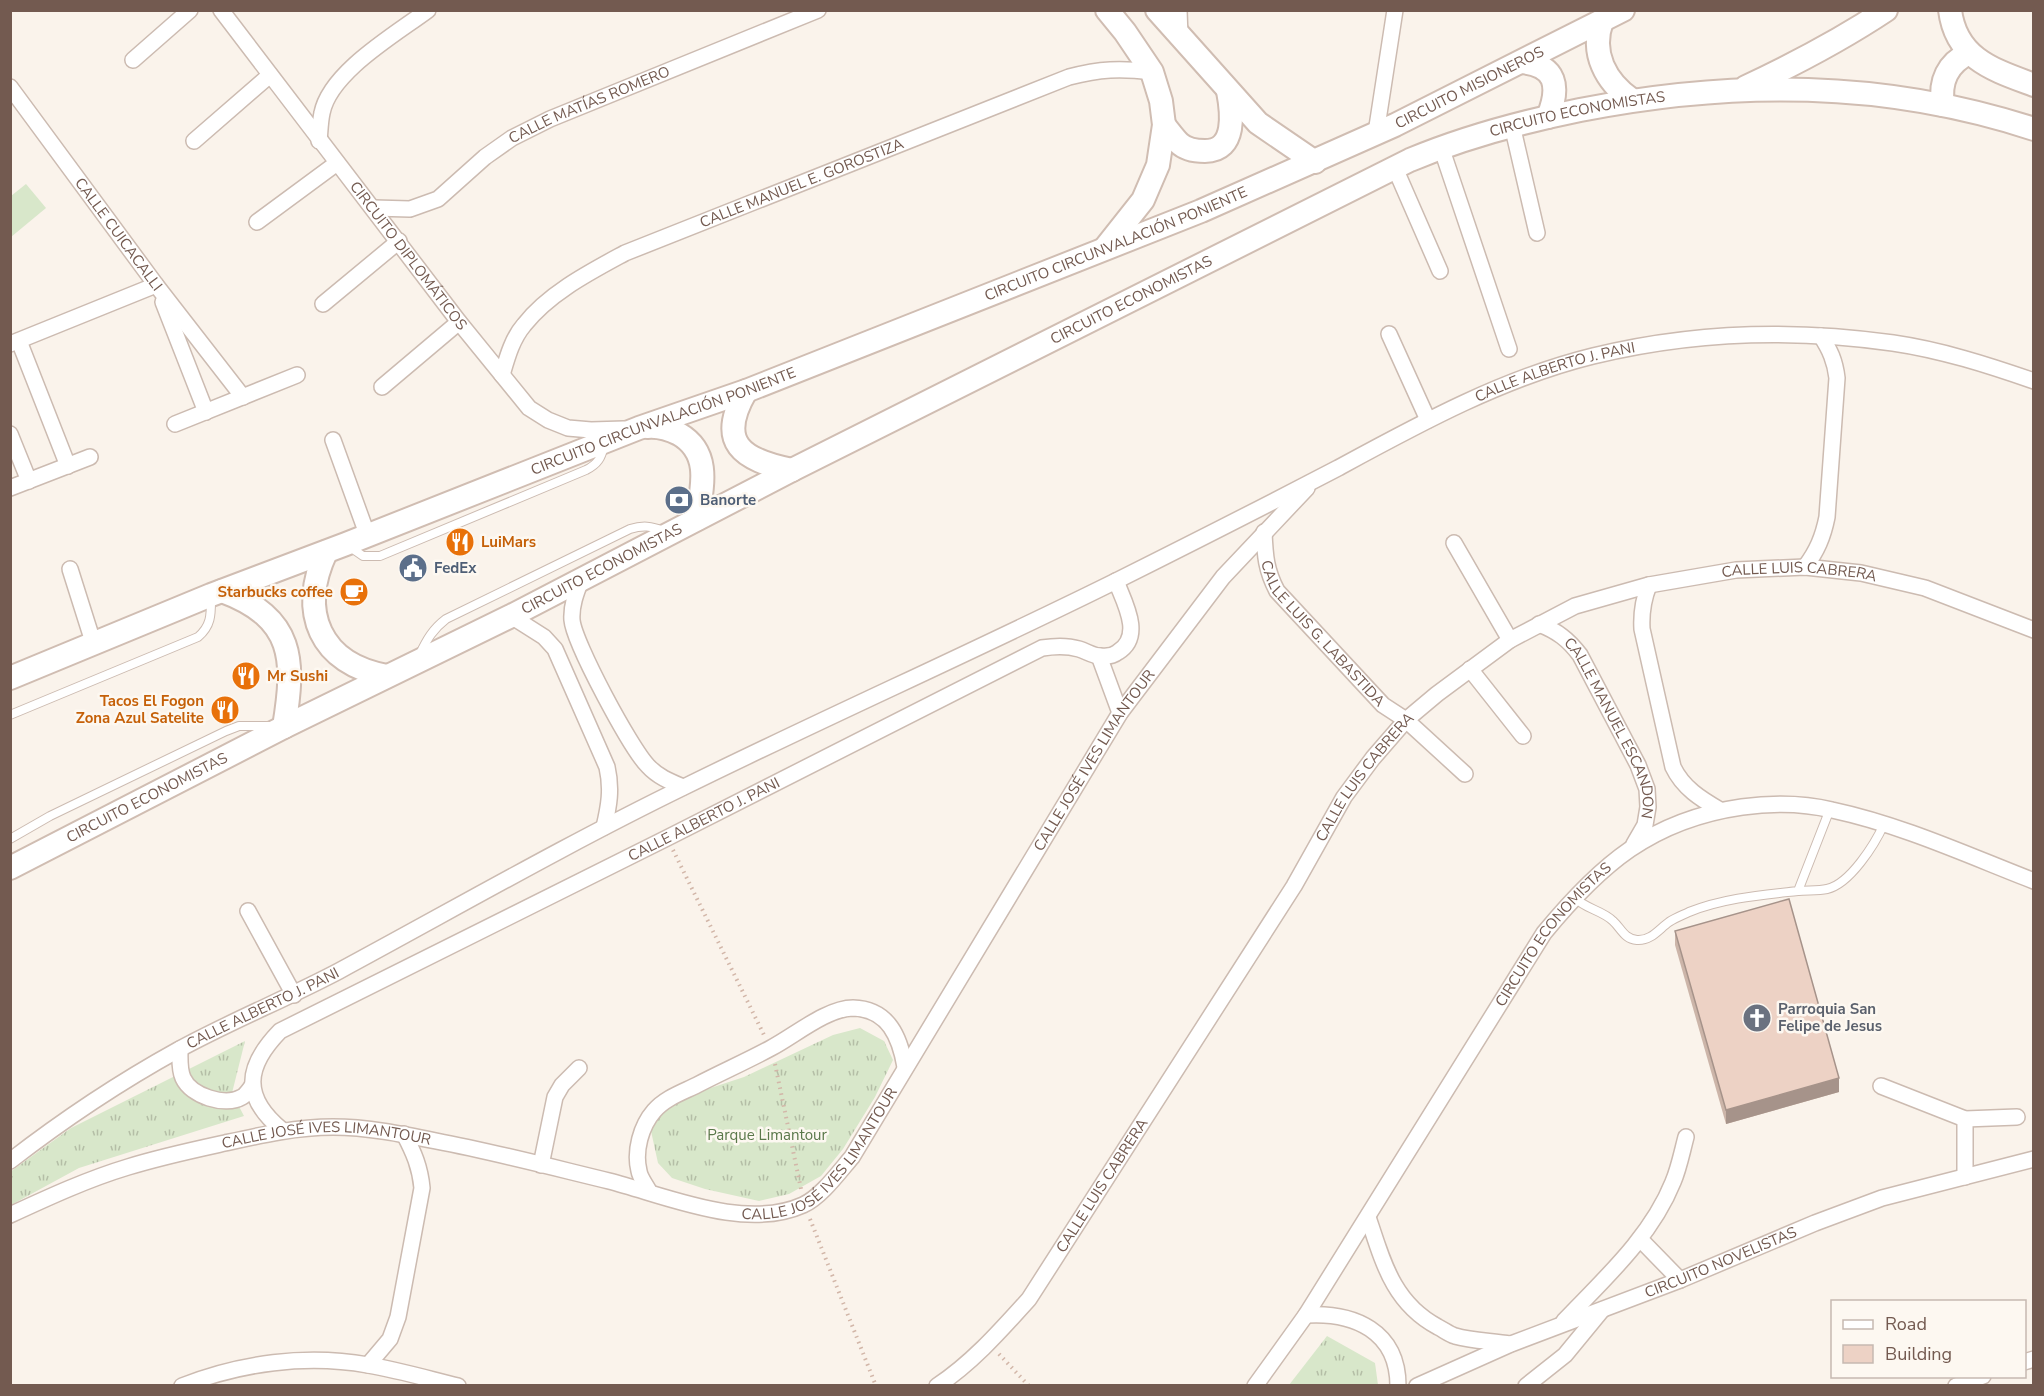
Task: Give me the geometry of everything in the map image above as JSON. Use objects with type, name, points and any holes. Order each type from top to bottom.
[{"type":"main road","points":[[1104,249],[1143,200],[1158,165],[1164,125],[1161,101],[1152,72],[1107,10]]},
{"type":"main road","points":[[1157,10],[1258,123],[1315,162]]},
{"type":"main road","name":"CIRCUITO MISIONEROS","points":[[1315,162],[1376,134],[1623,10]]},
{"type":"main road","points":[[1742,89],[1799,62],[1886,10]]},
{"type":"main road","points":[[1950,10],[1958,40],[1979,62],[2034,85]]},
{"type":"main road","points":[[1602,21],[1598,46],[1602,66],[1614,85],[1632,100]]},
{"type":"main road","points":[[1943,105],[1944,78],[1954,63],[1969,53]]},
{"type":"main road","points":[[1521,62],[1539,65],[1553,80],[1556,94],[1548,117]]},
{"type":"main road","name":"CIRCUITO ECONOMISTAS","points":[[10,868],[285,727],[511,616],[792,470],[1441,147],[1512,125],[1632,100],[1742,89],[1847,91],[1943,105],[2034,129]]},
{"type":"main road","points":[[1164,125],[1180,144],[1194,151],[1212,151],[1224,144],[1230,131],[1232,114],[1228,91]]},
{"type":"main road","name":"CIRCUITO CIRCUNVALACIÓN PONIENTE","points":[[10,678],[216,593],[639,428],[746,391],[1202,211],[1315,162]]},
{"type":"main road","points":[[746,391],[737,405],[735,417],[735,440],[740,449],[764,462],[792,470]]},
{"type":"main road","points":[[639,428],[662,428],[672,431],[682,436],[695,449],[703,465],[697,519]]},
{"type":"main road","points":[[336,548],[314,583],[315,616],[321,632],[341,658],[370,673],[387,676]]},
{"type":"main road","points":[[216,593],[255,606],[283,637],[290,672],[290,692],[285,727]]},
{"type":"street","points":[[133,60],[190,10]]},
{"type":"street","name":"CIRCUITO DIPLOMÁTICOS","points":[[221,10],[459,322],[529,408],[548,420],[568,428],[591,430],[639,428]]},
{"type":"street","points":[[319,141],[322,111],[332,88],[350,68],[429,10]]},
{"type":"street","name":"CALLE MATÍAS ROMERO","points":[[374,208],[410,209],[438,199],[485,157],[512,138],[550,119],[818,10]]},
{"type":"street","points":[[1179,10],[1179,37]]},
{"type":"street","points":[[1376,134],[1395,10]]},
{"type":"street","name":"CALLE MANUEL E. GOROSTIZA","points":[[502,375],[509,350],[523,326],[544,304],[593,270],[625,253],[1069,77],[1095,70],[1120,68],[1152,72]]},
{"type":"street","points":[[194,141],[270,75]]},
{"type":"street","name":"CALLE CUICACALLI","points":[[10,87],[156,285],[15,343]]},
{"type":"street","points":[[1512,125],[1537,233]]},
{"type":"street","points":[[1441,147],[1509,349]]},
{"type":"street","points":[[257,222],[337,163]]},
{"type":"street","points":[[1395,168],[1440,271]]},
{"type":"street","points":[[323,304],[399,241]]},
{"type":"street","points":[[156,285],[243,397]]},
{"type":"street","points":[[156,285],[206,412]]},
{"type":"street","points":[[382,387],[459,322]]},
{"type":"street","points":[[1389,334],[1428,420]]},
{"type":"street","name":"CALLE ALBERTO J. PANI","points":[[10,1161],[85,1106],[180,1049],[294,995],[604,827],[683,787],[1116,581],[1428,420],[1520,379],[1591,356],[1665,342],[1720,336],[1821,336],[1917,348],[1981,363],[2034,381]]},
{"type":"street","points":[[1805,567],[1815,554],[1827,517],[1837,378],[1830,349],[1821,336]]},
{"type":"street","points":[[15,343],[68,466]]},
{"type":"street","points":[[175,424],[297,375]]},
{"type":"street","points":[[10,434],[29,481]]},
{"type":"street","points":[[333,440],[367,534]]},
{"type":"street","points":[[10,488],[90,457]]},
{"type":"street","name":"CALLE JOSÉ IVES LIMANTOUR","points":[[10,1215],[63,1191],[126,1167],[282,1130],[334,1127],[404,1134],[649,1191],[684,1204],[735,1213],[771,1214],[805,1204],[828,1184],[852,1157],[1119,714],[1223,577],[1315,479]]},
{"type":"street","name":"CALLE LUIS G. LABASTIDA","points":[[1264,532],[1268,574],[1277,591],[1383,705],[1406,720],[1466,774]]},
{"type":"street","points":[[1454,543],[1510,640]]},
{"type":"street","name":"CALLE LUIS CABRERA","points":[[937,1386],[989,1343],[1029,1299],[1294,886],[1344,796],[1373,758],[1406,720],[1510,640],[1575,606],[1650,585],[1736,570],[1805,567],[1861,573],[1925,588],[2034,630]]},
{"type":"street","points":[[70,569],[94,645]]},
{"type":"street","points":[[581,580],[574,598],[572,620],[579,642],[635,750],[648,767],[662,778],[683,787]]},
{"type":"street","points":[[1116,581],[1131,621],[1129,641],[1124,649],[1113,656],[1099,656],[1119,714]]},
{"type":"street","points":[[1650,585],[1641,614],[1642,629],[1674,767],[1678,778],[1689,789],[1699,798],[1720,810]]},
{"type":"street","points":[[511,616],[544,637],[555,649],[603,756],[611,785],[610,803],[604,827]]},
{"type":"street","name":"CALLE MANUEL ESCANDON","points":[[1539,624],[1554,630],[1568,640],[1580,656],[1638,765],[1647,789],[1648,807],[1645,825],[1633,847]]},
{"type":"street","name":"CALLE ALBERTO J. PANI","points":[[180,1049],[180,1067],[183,1078],[190,1088],[218,1100],[241,1098],[252,1086],[256,1064],[265,1046],[279,1031],[1042,648],[1068,646],[1099,656]]},
{"type":"street","points":[[1470,669],[1523,736]]},
{"type":"street","name":"CIRCUITO ECONOMISTAS","points":[[1256,1386],[1306,1315],[1544,933],[1574,897],[1633,847],[1669,826],[1720,810],[1760,805],[1806,806],[1830,809],[1884,824],[2034,881]]},
{"type":"street","points":[[248,911],[294,995]]},
{"type":"street","name":"CALLE JOSÉ IVES LIMANTOUR","points":[[649,1191],[639,1173],[636,1154],[641,1134],[654,1111],[671,1097],[771,1048],[834,1011],[854,1008],[875,1014],[892,1027],[900,1043],[906,1068]]},
{"type":"street","points":[[541,1165],[555,1097],[562,1085],[579,1068]]},
{"type":"street","points":[[252,1086],[262,1112],[282,1130]]},
{"type":"street","points":[[1881,1086],[1965,1119],[2017,1118]]},
{"type":"street","points":[[1965,1119],[1965,1176]]},
{"type":"street","points":[[368,1365],[390,1339],[398,1317],[422,1188],[416,1156],[404,1134]]},
{"type":"street","points":[[1561,1324],[1640,1239],[1659,1210],[1673,1181],[1686,1137]]},
{"type":"street","name":"CIRCUITO NOVELISTAS","points":[[1417,1386],[1510,1344],[1680,1280],[1815,1223],[1882,1198],[2034,1159]]},
{"type":"street","points":[[1368,1217],[1384,1265],[1395,1288],[1410,1307],[1431,1323],[1454,1336],[1510,1344]]},
{"type":"street","points":[[1640,1239],[1680,1280]]},
{"type":"street","points":[[1526,1386],[1564,1355],[1602,1310]]},
{"type":"street","points":[[1306,1315],[1341,1316],[1368,1328],[1391,1350],[1398,1370],[1398,1386]]},
{"type":"street","points":[[182,1386],[206,1381],[240,1368],[296,1361],[368,1365],[458,1386]]},
{"type":"street","points":[[1956,1386],[1980,1378]]},
{"type":"lane","points":[[336,548],[363,556],[380,556],[586,470],[596,464],[601,457],[606,441]]},
{"type":"lane","points":[[417,661],[428,636],[446,619],[630,529],[650,526],[669,533]]},
{"type":"lane","points":[[10,715],[198,637],[206,630],[216,593]]},
{"type":"lane","name":"CIRCUITO ECONOMISTAS","points":[[10,839],[50,816],[226,730],[239,726],[285,727]]},
{"type":"lane","points":[[1798,891],[1830,809]]},
{"type":"lane","points":[[1574,897],[1581,905],[1612,920],[1624,936],[1638,940],[1654,936],[1670,921],[1688,912],[1711,905],[1740,898],[1827,889],[1846,879],[1877,840],[1884,824]]},
{"type":"path","points":[[678,859],[771,1048],[805,1204],[876,1386]]},
{"type":"path","points":[[989,1343],[1029,1386]]},
{"type":"green space","points":[[26,184],[46,208],[11,237],[11,196]]},
{"type":"green space","name":"Parque Limantour","points":[[860,1028],[884,1041],[893,1060],[875,1097],[843,1149],[821,1176],[789,1194],[759,1201],[705,1189],[672,1178],[658,1163],[651,1131],[665,1103],[744,1077],[833,1035]]},
{"type":"green space","points":[[245,1041],[232,1093],[244,1116],[79,1168],[11,1205],[10,1172],[71,1128]]},
{"type":"green space","points":[[1327,1336],[1375,1363],[1378,1385],[1289,1385]]},
{"type":"building","name":"Parroquia San Felipe de Jesus","points":[[1789,899],[1839,1078],[1726,1110],[1675,931]]},
{"type":"place","name":"Banorte","points":[[679,500]]},
{"type":"place","name":"LuiMars","points":[[460,542]]},
{"type":"place","name":"FedEx","points":[[413,568]]},
{"type":"place","name":"Starbucks coffee","points":[[354,592]]},
{"type":"place","name":"Mr Sushi","points":[[246,676]]},
{"type":"place","name":"Tacos El Fogon Zona Azul Satelite","points":[[225,710]]},
{"type":"place","name":"Parroquia San Felipe de Jesus","points":[[1757,1018]]}]
